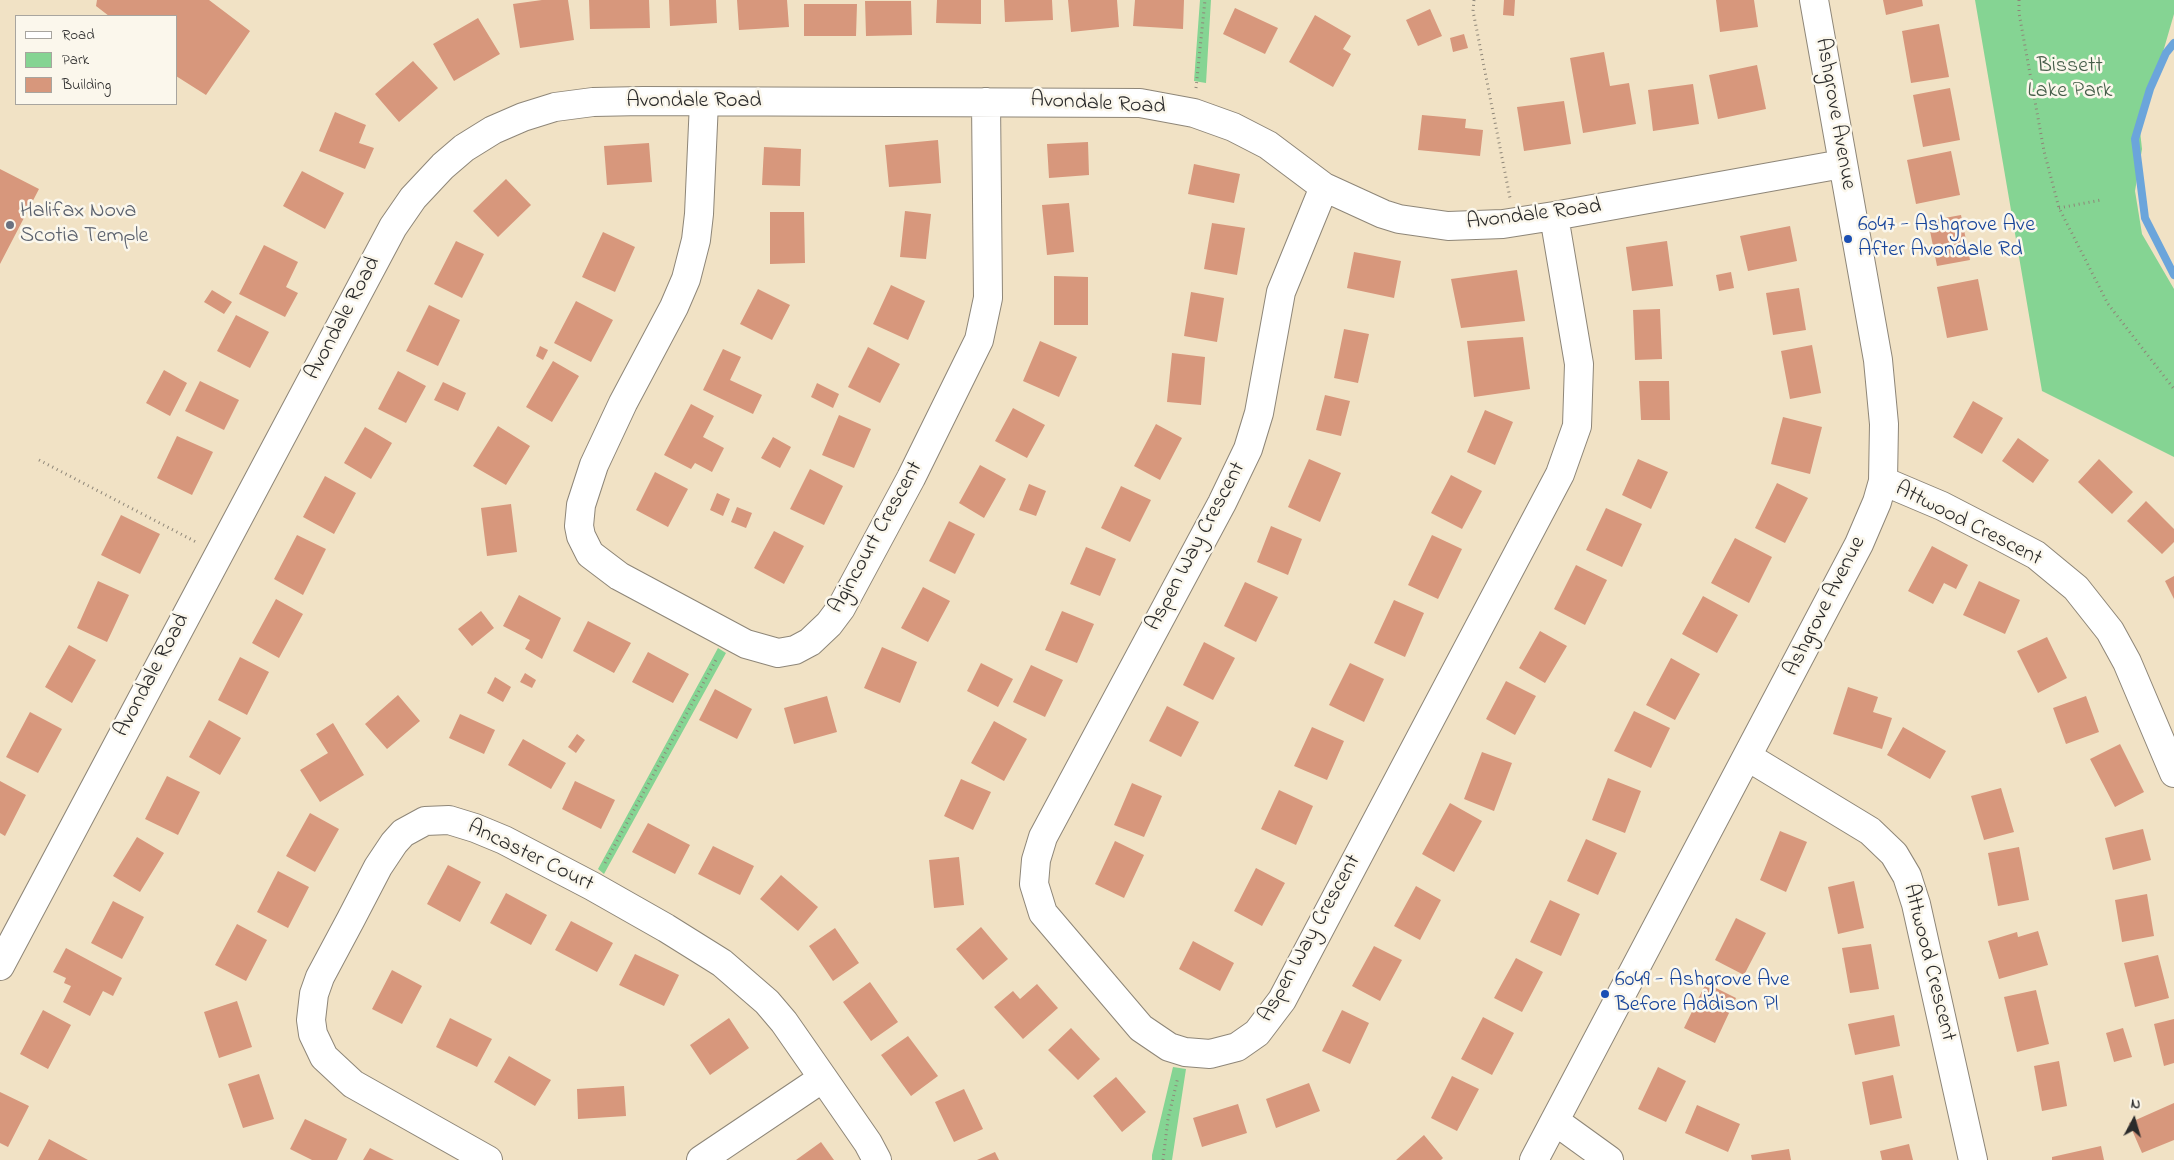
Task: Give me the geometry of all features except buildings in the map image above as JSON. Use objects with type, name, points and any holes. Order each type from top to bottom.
[{"type":"street","name":"Ashgrove Avenue","points":[[1534,1160],[1859,544],[1877,502],[1883,481],[1884,424],[1878,360],[1814,0]]},
{"type":"street","name":"Avondale Road","points":[[0,966],[218,553],[393,228],[413,198],[443,166],[464,148],[493,130],[555,107],[610,101],[1140,102],[1194,113],[1254,137],[1324,187],[1360,205],[1399,219],[1431,225],[1461,226],[1514,222],[1554,216],[1842,164]]},
{"type":"street","name":"Agincourt Crescent","points":[[704,102],[699,214],[696,240],[686,279],[598,456],[584,492],[579,515],[579,526],[581,536],[590,554],[644,591],[730,636],[754,647],[778,653],[802,647],[830,624],[841,608],[911,478],[972,357],[983,329],[988,298],[986,102]]},
{"type":"street","name":"Aspen Way Crescent","points":[[1324,187],[1281,292],[1259,413],[1248,449],[1222,503],[1044,837],[1036,860],[1034,884],[1043,914],[1141,1028],[1169,1047],[1184,1052],[1210,1054],[1237,1048],[1257,1033],[1282,1000],[1560,474],[1577,426],[1579,364],[1554,216]]},
{"type":"street","name":"Attwood Crescent","points":[[1883,481],[1942,506],[2000,536],[2036,556],[2076,588],[2110,631],[2127,662],[2174,773]]},
{"type":"street","name":"Attwood Crescent","points":[[1748,757],[1870,831],[1894,854],[1904,871],[1914,896],[1973,1160]]},
{"type":"street","name":"Ancaster Court","points":[[488,1160],[353,1084],[329,1063],[317,1047],[311,1020],[314,994],[320,977],[378,867],[403,833],[424,821],[449,820],[476,828],[504,840],[592,886],[695,945],[746,982],[784,1022],[868,1143],[877,1160]]},
{"type":"street","points":[[701,1160],[823,1078]]},
{"type":"street","points":[[1555,1121],[1609,1160]]},
{"type":"path","points":[[1194,113],[1205,0]]},
{"type":"path","points":[[1474,0],[1473,11],[1514,222]]},
{"type":"path","points":[[2019,0],[2019,12],[2044,152],[2059,208],[2108,304],[2174,389]]},
{"type":"path","points":[[2059,208],[2101,200]]},
{"type":"path","points":[[39,460],[218,553]]},
{"type":"path","points":[[592,886],[730,636]]},
{"type":"path","points":[[1163,1160],[1168,1119],[1184,1052]]},
{"type":"green space","points":[[1200,0],[1211,0],[1206,83],[1194,81]]},
{"type":"green space","name":"Bissett Lake Park","points":[[1975,0],[2174,0],[2174,14],[2139,122],[2142,149],[2135,191],[2142,234],[2174,289],[2174,457],[2042,391]]},
{"type":"green space","points":[[718,648],[726,653],[604,874],[598,869]]},
{"type":"green space","points":[[1173,1067],[1186,1069],[1172,1160],[1152,1160],[1152,1155]]},
{"type":"waterway","points":[[2174,43],[2166,53],[2150,89],[2135,139],[2145,218],[2174,275]]},
{"type":"place","name":"Halifax Nova Scotia Temple","points":[[10,225]]},
{"type":"place","name":"6047 - Ashgrove Ave After Avondale Rd","points":[[1848,239]]},
{"type":"place","name":"6049 - Ashgrove Ave Before Addison Pl","points":[[1605,994]]}]
